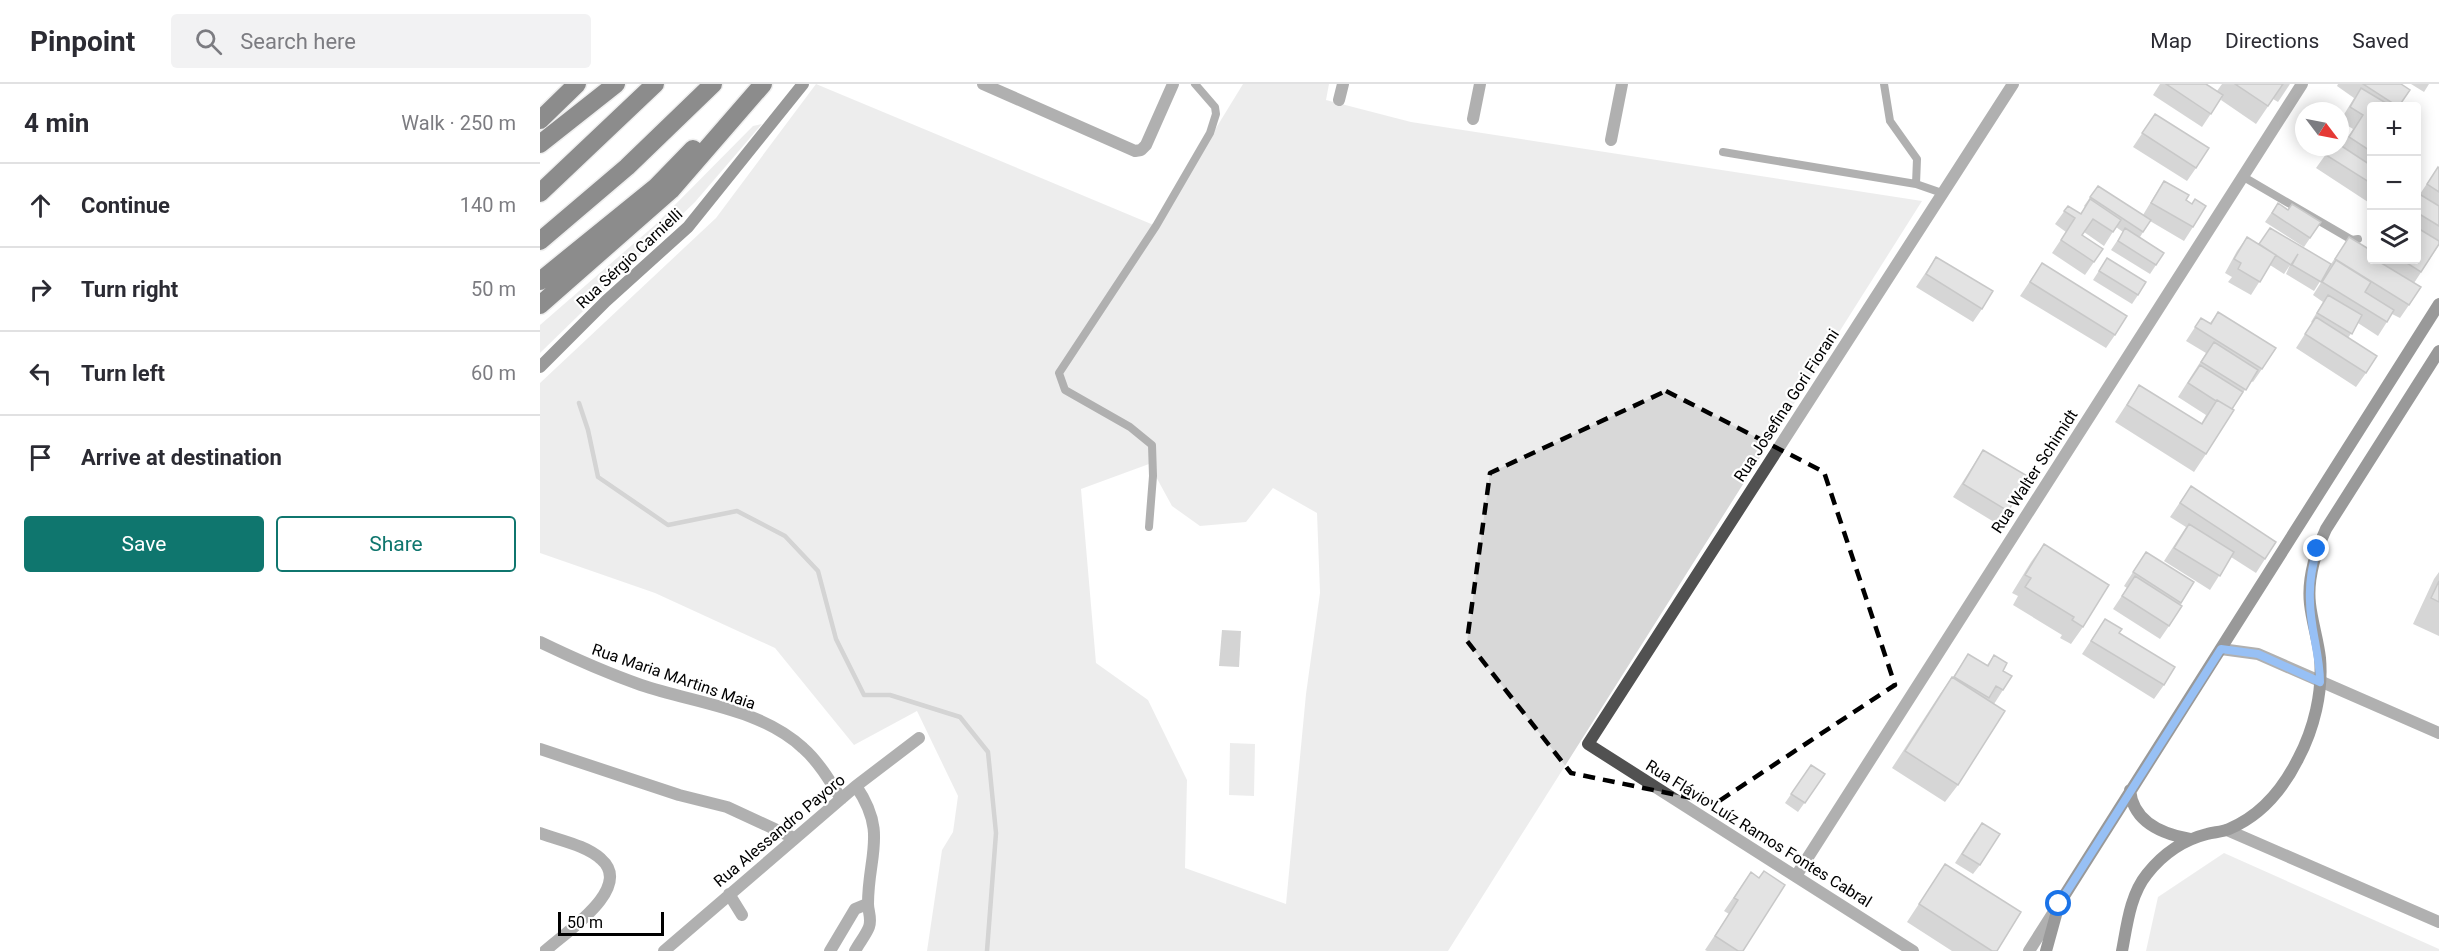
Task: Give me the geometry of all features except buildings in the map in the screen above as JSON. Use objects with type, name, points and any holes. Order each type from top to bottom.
[{"type":"highway","points":[[540,120],[577,84]]},
{"type":"highway","points":[[540,144],[616,84]]},
{"type":"highway","points":[[540,193],[655,84]]},
{"type":"highway","points":[[540,241],[627,167],[713,84]]},
{"type":"highway","points":[[540,281],[656,187],[701,140],[757,90]]},
{"type":"highway","points":[[540,305],[671,190],[733,122],[757,90]]},
{"type":"street","name":"Rua Sérgio Carnielli","points":[[540,367],[606,301],[688,227],[803,84]]},
{"type":"street","points":[[983,84],[1135,150],[1141,150],[1146,145],[1173,84]]},
{"type":"street","points":[[1339,100],[1343,84]]},
{"type":"street","points":[[1473,120],[1480,84]]},
{"type":"street","points":[[1611,140],[1622,84]]},
{"type":"street","name":"Rua Josefina Gori Fiorani","points":[[1588,744],[2013,84]]},
{"type":"street","name":"Rua Walter Schimidt","points":[[1796,876],[2302,84]]},
{"type":"street","points":[[2029,951],[2439,304]]},
{"type":"street","points":[[2122,951],[2132,902],[2146,875],[2164,855],[2190,839],[2227,830],[2261,809],[2284,782],[2298,759],[2311,728],[2320,682],[2320,657],[2310,603],[2311,571],[2317,549],[2326,530],[2439,351]]},
{"type":"street","name":"Rua Maria MArtins Maia","points":[[540,642],[584,663],[642,685],[733,711],[775,729],[804,748],[841,799]]},
{"type":"street","points":[[2221,649],[2258,654],[2439,733]]},
{"type":"street","name":"Rua Alessandro Payoro","points":[[664,951],[856,786],[918,738]]},
{"type":"street","name":"Rua Flávio Luíz Ramos Fontes Cabral","points":[[1588,744],[1913,951]]},
{"type":"street","points":[[540,749],[679,795],[727,807],[794,838]]},
{"type":"street","points":[[855,951],[870,925],[867,904],[874,862],[873,820],[870,808],[856,786]]},
{"type":"street","points":[[2130,790],[2131,801],[2146,822],[2172,836],[2190,839]]},
{"type":"street","points":[[2227,830],[2439,922]]},
{"type":"street","points":[[540,833],[592,853],[607,866],[610,875],[607,893],[545,951]]},
{"type":"street","points":[[729,894],[742,915]]},
{"type":"street","points":[[830,951],[855,909],[867,904]]},
{"type":"street","points":[[2046,951],[2059,904]]},
{"type":"lane","points":[[1149,527],[1153,476],[1152,445],[1130,427],[1065,390],[1059,373],[1156,226],[1210,133],[1216,114],[1215,107],[1195,84]]},
{"type":"lane","points":[[1884,84],[1890,121],[1917,159],[1916,184]]},
{"type":"lane","points":[[1723,152],[1916,184],[1942,193]]},
{"type":"lane","points":[[2242,176],[2352,240],[2358,239]]},
{"type":"highlighted area","points":[[1666,391],[1824,472],[1895,685],[1716,803],[1571,773],[1467,641],[1490,473]]},
{"type":"shaded area","points":[[816,84],[1156,226],[1243,84],[1329,84],[1326,100],[1411,122],[1922,201],[1448,951],[927,951],[942,850],[953,832],[958,796],[917,711],[854,745],[775,648],[655,593],[540,553],[540,383],[716,218]],"holes":[[[1149,464],[1172,506],[1200,526],[1246,522],[1273,488],[1317,513],[1320,593],[1306,694],[1286,904],[1185,868],[1187,780],[1148,700],[1096,663],[1081,489]]]},
{"type":"shaded area","points":[[762,124],[695,202],[540,353],[540,325],[655,225],[753,126]]},
{"type":"shaded area","points":[[1222,630],[1241,631],[1239,667],[1219,666]]},
{"type":"shaded area","points":[[1230,743],[1255,744],[1254,796],[1229,795]]},
{"type":"shaded area","points":[[2224,853],[2439,949],[2439,951],[2146,951],[2158,897]]},
{"type":"waterway","points":[[579,403],[588,430],[598,477],[668,525],[737,511],[785,536],[818,571],[836,639],[864,695],[890,695],[960,717],[988,752],[996,833],[987,951]]},
{"type":"route","points":[[2059,904],[2221,649],[2258,654],[2320,682],[2320,657],[2310,603],[2311,571],[2317,549]]}]
